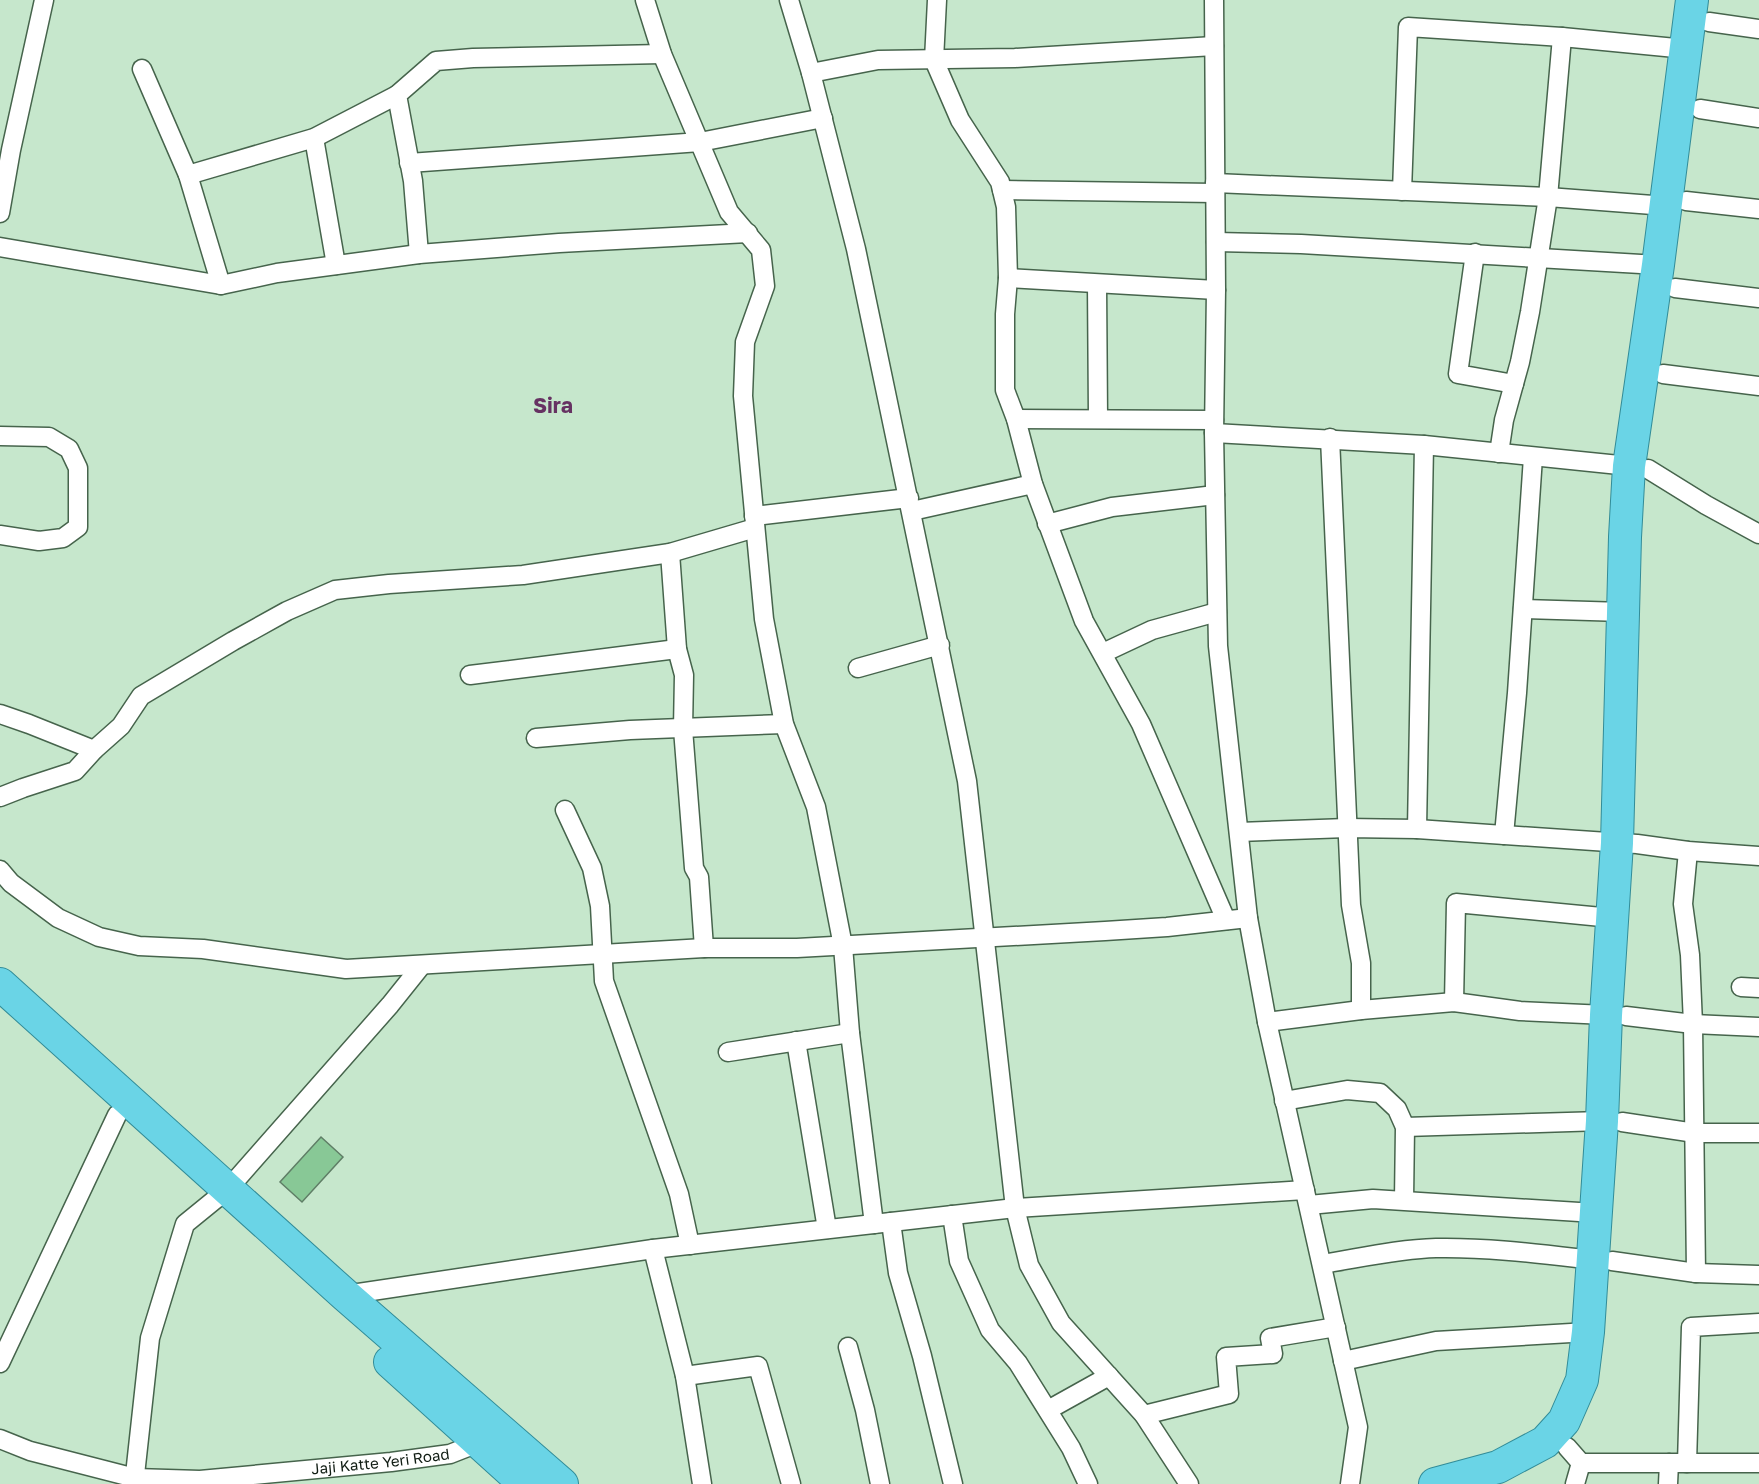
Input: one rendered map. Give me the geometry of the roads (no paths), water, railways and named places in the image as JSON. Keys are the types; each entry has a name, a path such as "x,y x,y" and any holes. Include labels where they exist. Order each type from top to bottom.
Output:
{"highway":[{"path":"1616,1015 1612,918 1627,844 1623,612 1639,467 1676,204 1686,49 1704,7"},
{"path":"1676,204 1700,109 1704,7"},
{"path":"1435,1484 1498,1467 1545,1442 1564,1422 1582,1380 1588,1332 1602,1261 1612,1122 1616,1015 1644,538 1639,467 1663,374 1667,277"},
{"path":"0,984 333,1308 525,1484"},
{"path":"0,1012 117,1115 345,1295 562,1484"},
{"path":"1507,1484 1557,1457 1574,1455 1601,1385 1607,1334 1602,1261 1595,1213 1612,1122"}],"street":[{"path":"0,213 6,149 44,0"},
{"path":"645,0 662,54 729,212 760,250 765,286 745,342 743,396 764,619 784,724 816,807 843,946 849,1033 883,1223 922,1356 953,1484"},
{"path":"789,0 811,73 856,249 967,781 1015,1208 1029,1265 1061,1323 1144,1415 1185,1483"},
{"path":"937,0 934,60 960,120 1000,182 1006,207 1008,278 1005,314 1005,390 1016,419 1033,484 1084,621 1141,724 1226,920"},
{"path":"1214,0 1216,242 1214,427 1218,646 1248,918 1284,1101 1358,1427 1350,1484"},
{"path":"1704,7 1759,29"},
{"path":"1402,191 1408,27 1562,37 1686,49"},
{"path":"1499,453 1504,420 1530,312 1548,197 1562,37"},
{"path":"811,73 878,60 1015,58 1214,46"},
{"path":"188,175 314,138 397,95 436,61 662,54"},
{"path":"142,69 188,175 221,285"},
{"path":"397,95 409,163 419,254"},
{"path":"1700,109 1759,118"},
{"path":"409,163 700,142 823,118"},
{"path":"314,138 336,265"},
{"path":"1002,190 1215,188 1402,191 1759,209"},
{"path":"0,247 221,285 277,273 419,254 559,243 748,233"},
{"path":"1216,242 1301,244 1537,258 1667,277 1759,298"},
{"path":"1475,253 1458,374 1514,384"},
{"path":"1008,278 1216,290"},
{"path":"1096,284 1098,418"},
{"path":"1663,374 1759,386"},
{"path":"1016,419 1098,418 1424,445 1639,467 1759,534"},
{"path":"0,436 49,437 69,449 78,468 78,527 63,538 39,541 0,536"},
{"path":"1330,438 1351,905 1361,963 1361,1010"},
{"path":"1417,829 1424,445"},
{"path":"1504,835 1533,457"},
{"path":"0,797 75,771 121,726 141,696 287,611 335,591 389,584 523,575 669,553 754,522 910,504 1033,484"},
{"path":"1047,524 1112,507 1215,495"},
{"path":"669,553 677,649 684,675 683,729 694,868 699,877 704,948"},
{"path":"1523,609 1623,612"},
{"path":"1103,653 1152,630 1217,612"},
{"path":"858,668 940,645"},
{"path":"470,675 677,649"},
{"path":"0,714 94,750"},
{"path":"536,738 630,730 784,724"},
{"path":"565,810 592,868 600,906 604,981 679,1194 690,1245"},
{"path":"1239,832 1347,828 1417,829 1759,856"},
{"path":"1688,851 1683,904 1690,955 1693,1024 1696,1273"},
{"path":"0,870 11,883 58,918 99,937 139,946 203,949 346,969 704,948 797,948 1147,929 1248,918"},
{"path":"1454,1002 1456,903 1612,918"},
{"path":"134,1481 150,1338 185,1224 220,1196 390,1005 422,964"},
{"path":"1267,1022 1361,1010 1454,1002 1520,1011 1616,1015 1693,1024 1759,1027"},
{"path":"728,1052 849,1033"},
{"path":"796,1041 827,1229"},
{"path":"1284,1101 1347,1090 1380,1093 1397,1109 1405,1127 1404,1200"},
{"path":"0,1363 117,1115"},
{"path":"1405,1127 1612,1122 1695,1133 1759,1133"},
{"path":"345,1295 653,1249 1015,1208 1307,1197 1404,1200 1595,1213"},
{"path":"952,1215 959,1261 990,1330 1018,1363 1048,1410 1071,1448 1088,1484"},
{"path":"1322,1264 1400,1251 1437,1248 1525,1252 1696,1273 1759,1275"},
{"path":"653,1249 685,1376 702,1484"},
{"path":"1668,1484 1678,1463 1691,1327 1759,1323"},
{"path":"1144,1415 1229,1394 1226,1357 1272,1354 1270,1338 1336,1327"},
{"path":"1343,1361 1436,1341 1588,1332"},
{"path":"848,1347 865,1410 880,1484"},
{"path":"685,1376 758,1366 791,1484"},
{"path":"1048,1410 1108,1376"},
{"name":"Jaji Katte Yeri Road","path":"0,1439 30,1451 134,1481 200,1480 391,1462 450,1454 478,1443"},
{"path":"1575,1484 1574,1455 1678,1463 1759,1463"}],"district":[{"name":"Sira","path":"553,406"}]}
